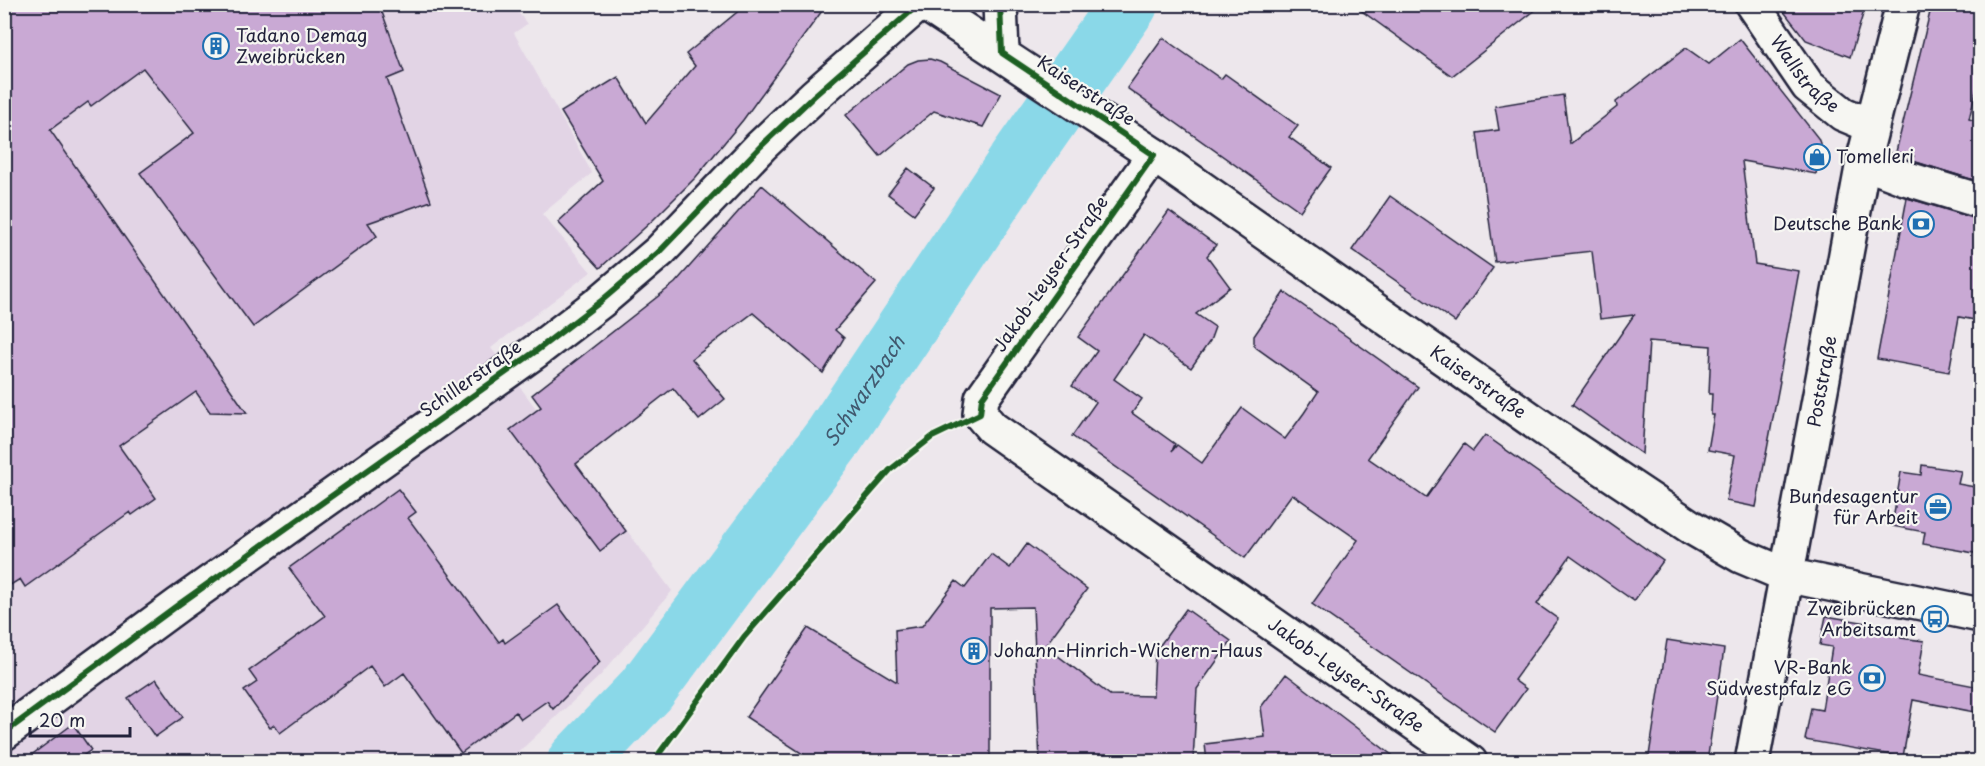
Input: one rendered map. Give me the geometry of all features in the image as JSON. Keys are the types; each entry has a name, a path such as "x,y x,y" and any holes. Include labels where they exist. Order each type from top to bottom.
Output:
{"street":[{"name":"Schillerstraße","path":"4,734 178,605 537,351 600,302 660,251 761,146 814,96 919,4"},
{"name":"Kaiserstraße","path":"925,4 1154,154 1543,428 1671,514 1741,556 1786,575 1980,615"},
{"path":"1000,4 1006,56"},
{"name":"Wallstraße","path":"1752,4 1808,86 1842,114 1872,126"},
{"name":"Poststraße","path":"1752,762 1863,162 1903,4"},
{"name":"Jakob-Leyser-Straße","path":"1154,154 982,398 980,414 992,428 1470,762"},
{"path":"1863,162 1905,178 1980,201"}],"shaded area":[{"path":"512,4 527,24 514,33 592,173 542,214 591,272 491,348 672,591 600,676 509,761 5,761 4,5"}],"building":[{"path":"4,4 379,4 404,72 387,79 431,201 368,223 377,236 253,327 140,173 194,133 143,68 91,106 88,102 50,130 247,413 210,412 196,392 119,446 156,498 132,515 130,512 25,587 20,579 4,589"},
{"path":"747,4 827,4 743,120 696,177 600,268 558,222 603,181 561,112 618,77 646,123 695,66 686,54"},
{"path":"1352,4 1543,4 1452,76"},
{"path":"1778,4 1866,4 1850,57 1806,40"},
{"path":"1932,4 1980,4 1980,75 1969,119 1980,122 1980,182 1913,161 1914,156 1896,152"},
{"path":"1163,38 1221,79 1225,74 1298,126 1289,137 1331,168 1300,211 1127,88"},
{"path":"1740,39 1818,138 1821,146 1816,174 1742,161 1755,264 1799,271 1756,507 1726,501 1735,455 1708,450 1714,415 1711,415 1712,394 1709,394 1711,346 1649,341 1642,454 1572,405 1634,315 1600,319 1592,251 1495,262 1477,133 1499,130 1495,106 1563,95 1570,144 1617,107 1616,102 1686,48 1709,64"},
{"path":"930,59 1001,94 983,127 934,111 880,156 846,115 908,64"},
{"path":"908,168 934,188 914,214 888,194"},
{"path":"762,185 876,283 835,330 844,338 823,373 753,313 692,359 725,399 699,420 673,388 576,464 626,531 600,551 510,430 541,407 532,395 675,283"},
{"path":"1390,196 1493,268 1455,322 1352,250"},
{"path":"1907,198 1980,219 1980,321 1959,317 1949,372 1877,359"},
{"path":"1169,211 1216,245 1207,256 1230,287 1196,314 1215,327 1210,341 1191,368 1144,335 1114,379 1142,399 1132,413 1175,444 1172,451 1177,445 1202,463 1242,408 1285,439 1304,413 1318,392 1254,346 1254,336 1284,292 1418,387 1368,458 1426,498 1464,444 1473,451 1485,435 1663,561 1634,601 1570,556 1537,604 1558,619 1514,680 1526,689 1495,732 1312,604 1358,540 1292,494 1245,558 1072,436 1096,402 1072,386 1097,351 1078,337"},
{"name":"Bundesagentur für Arbeit","path":"1922,465 1961,471 1958,484 1980,488 1980,554 1923,544 1925,532 1892,526 1901,472 1921,475"},
{"path":"398,489 416,512 408,518 499,642 503,639 505,643 558,605 600,662 553,709 547,701 521,719 516,712 461,753 404,673 385,687 370,666 280,733 274,725 270,728 244,691 257,682 249,671 325,616 289,568"},
{"name":"Johann-Hinrich-Wichern-Haus","path":"1027,544 1087,589 1045,646 1110,695 1153,696 1155,652 1186,609 1231,641 1197,689 1193,762 1040,762 1033,607 990,608 990,762 815,762 746,717 808,628 897,682 895,630 922,626 956,581 965,588 991,554 1010,568"},
{"name":"VR-Bank Südwestpfalz eG","path":"1826,616 1903,629 1901,638 1924,641 1918,675 1980,687 1980,713 1913,700 1903,757 1805,740 1811,708 1822,710 1832,647 1820,645"},
{"path":"1667,640 1724,649 1707,762 1648,762"},
{"path":"1286,674 1401,762 1207,762 1205,744 1265,737 1261,707"},
{"path":"156,679 183,717 155,737 128,698"},
{"path":"73,724 91,750 74,762 22,762"}],"waterway":[{"name":"Schwarzbach","path":"577,762 646,690 833,438 1019,160 1128,4"}],"cycle path":[{"path":"4,733 178,605 536,351 600,302 660,251 761,146 814,96 919,4"},
{"path":"653,762 744,637 890,470 932,437 980,414 982,398 1154,155 1002,53 1000,4"}],"place":[{"name":"Tadano Demag Zweibrücken","path":"216,46"},
{"name":"Tomelleri","path":"1817,157"},
{"name":"Deutsche Bank","path":"1921,224"},
{"name":"Bundesagentur für Arbeit","path":"1938,507"},
{"name":"Zweibrücken Arbeitsamt","path":"1935,619"},
{"name":"Johann-Hinrich-Wichern-Haus","path":"974,651"},
{"name":"VR-Bank Südwestpfalz eG","path":"1872,678"}]}
